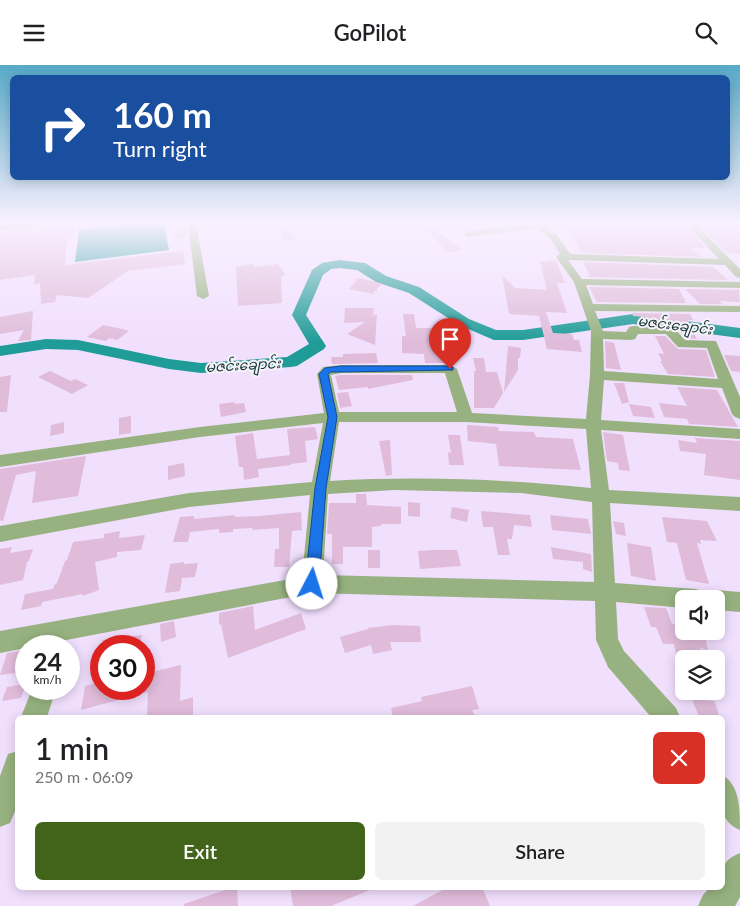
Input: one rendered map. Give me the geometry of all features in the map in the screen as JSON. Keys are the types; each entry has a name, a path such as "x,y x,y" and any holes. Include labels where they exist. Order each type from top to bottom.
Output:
{"street":[{"path":"198,263 203,296"},
{"path":"565,263 579,282 591,311 597,333 598,375 593,425 601,496 607,641 616,659 665,715"},
{"path":"728,263 740,275"},
{"path":"579,282 740,285"},
{"path":"591,311 637,307 740,309"},
{"path":"597,333 630,336 633,330 670,329 682,344 712,344 740,414"},
{"path":"312,584 320,488 332,417 324,374 328,370 450,369 466,417"},
{"path":"598,375 727,384"},
{"path":"0,461 200,432 332,417 466,417 740,434"},
{"path":"0,534 189,500 320,488 394,484 521,487 601,496 740,504"},
{"path":"77,635 312,584 606,592 675,597"},
{"path":"725,601 740,602"},
{"path":"0,642 15,641"},
{"path":"35,715 40,700"},
{"path":"0,813 15,772"},
{"path":"725,794 740,816"},
{"path":"714,906 720,901 740,868"}],"building":[{"path":"0,263 185,264 128,271 88,298 57,295 55,302 41,304 40,283 34,284 35,275 0,280"},
{"path":"541,263 557,263 565,283 557,283 567,313 546,312 553,333 572,334 574,340 579,340 582,352 547,349 539,316 509,314 502,275 515,288 547,290"},
{"path":"584,263 713,267 728,280 676,279 673,276 674,279 583,277 590,276"},
{"path":"253,264 255,267 278,264 285,275 281,276 282,303 238,306 236,267"},
{"path":"358,278 383,284 377,288 377,291 374,291 374,294 349,289"},
{"path":"589,287 679,289 686,303 597,302"},
{"path":"685,289 739,290 740,302 719,301 722,304 700,304"},
{"path":"345,308 374,308 373,316 377,314 375,345 347,334 365,322 344,323"},
{"path":"33,311 31,340 18,341 24,330 0,334 0,317"},
{"path":"632,313 690,314 693,320 688,320 697,339 686,338 673,325 649,324 645,317 633,316"},
{"path":"403,314 414,314 416,328 432,328 434,333 445,334 447,363 425,363 424,354 402,353 402,336 406,336"},
{"path":"103,325 129,331 117,340 109,338 106,341 87,337"},
{"path":"655,336 665,336 678,349 706,350 715,377 668,374 660,361 662,361 658,353 664,354"},
{"path":"605,341 614,343 621,370 606,368"},
{"path":"508,346 521,348 520,358 518,358 518,370 504,392"},
{"path":"376,353 378,363 332,364 331,357 343,357 343,354"},
{"path":"724,355 740,356 740,372 731,371"},
{"path":"473,358 484,358 486,372 497,372 503,393 494,408 474,408 474,371 476,371"},
{"path":"50,371 71,381 75,379 88,385 72,394 38,377"},
{"path":"11,375 7,412 0,412 0,377"},
{"path":"412,375 413,380 368,389 368,387 339,390 335,376"},
{"path":"614,383 624,383 629,402 622,404"},
{"path":"677,387 717,390 738,427 689,424 687,419 664,417 659,403 687,406"},
{"path":"348,392 352,406 340,408 337,393"},
{"path":"235,402 235,404 244,403 246,412 221,417 219,404"},
{"path":"629,404 651,407 655,418 633,416"},
{"path":"131,416 131,433 119,435 119,418"},
{"path":"64,422 64,433 50,436 51,425"},
{"path":"467,425 498,427 499,431 534,432 536,437 573,439 581,470 499,466 496,444 468,441"},
{"path":"315,427 318,439 305,441 307,462 291,464 287,429"},
{"path":"603,432 623,435 630,471 619,470 618,463 607,461"},
{"path":"253,433 257,459 290,455 291,465 258,469 259,477 244,480 243,467 239,467 235,436"},
{"path":"448,435 460,435 464,465 449,465 448,452 451,453"},
{"path":"695,438 740,441 740,480 704,475 706,454 680,451 678,440 697,443"},
{"path":"390,440 392,475 386,476 379,441"},
{"path":"86,456 78,496 32,503 36,471 16,475 3,521 0,520 0,469"},
{"path":"184,463 185,476 168,480 168,466"},
{"path":"356,494 366,494 367,505 401,507 401,524 381,524 381,526 372,527 372,547 343,547 343,564 332,564 332,534 327,534 329,503 356,503"},
{"path":"408,502 420,503 420,517 408,516"},
{"path":"452,507 469,510 467,522 450,518"},
{"path":"481,511 530,515 532,527 514,525 512,539 507,539 510,555 498,555 493,527 483,527"},
{"path":"301,512 302,530 292,531 289,567 274,567 275,549 279,549 279,528 233,529 233,532 219,533 219,529 190,532 188,542 173,542 180,517 194,516 194,519"},
{"path":"550,515 588,519 591,534 552,530"},
{"path":"662,517 707,521 717,541 700,540 701,544 697,543 709,584 686,580 677,543 667,542"},
{"path":"613,521 624,523 626,536 616,534"},
{"path":"120,531 119,538 145,535 141,550 117,552 117,557 95,562 99,590 83,596 83,594 42,602 41,606 21,610 25,594 53,589 67,560 73,542 104,538 104,534"},
{"path":"627,543 651,547 656,581 631,576"},
{"path":"12,547 10,553 33,549 27,562 23,580 0,585 0,549"},
{"path":"551,547 591,554 592,572 583,569 583,562 553,559"},
{"path":"368,550 380,550 380,568 368,568"},
{"path":"457,550 461,566 420,569 418,551"},
{"path":"184,562 184,564 198,563 195,577 182,578 180,591 165,593 170,564"},
{"path":"253,606 255,630 301,613 306,629 228,658 221,624 219,625 219,613"},
{"path":"644,607 666,608 672,624 675,625 675,640 706,640 708,650 700,648 701,650 675,650 674,644 663,644 656,627 651,627"},
{"path":"174,621 176,637 161,642 160,624"},
{"path":"393,625 420,626 421,642 390,642 392,650 373,654 371,645 345,653 340,637 368,628"},
{"path":"15,652 15,673 0,675 7,653"},
{"path":"181,665 180,701 193,697 193,715 147,715 148,700 155,700 155,671"},
{"path":"90,685 90,700 118,700 81,710 85,686"},
{"path":"15,686 15,699 2,701 7,687"},
{"path":"472,686 479,709 472,710 474,715 393,715 391,708 422,701 421,697"},
{"path":"692,700 714,701 719,715 698,715"},
{"path":"225,890 237,890 238,906 184,906 184,904"},
{"path":"290,890 370,890 331,906 293,906"},
{"path":"442,890 483,890 490,906 413,906"}],"waterway":[{"name":"မဇင်းချောင်း","path":"0,351 46,344 78,345 169,364 201,368 291,362 318,346 299,315 317,273 327,266 339,264 360,266 381,279 414,290 464,322 494,335 523,335 633,319 740,333"}],"route":[{"path":"312,584 320,488 332,417 324,374 328,370 341,369 450,369"}]}
